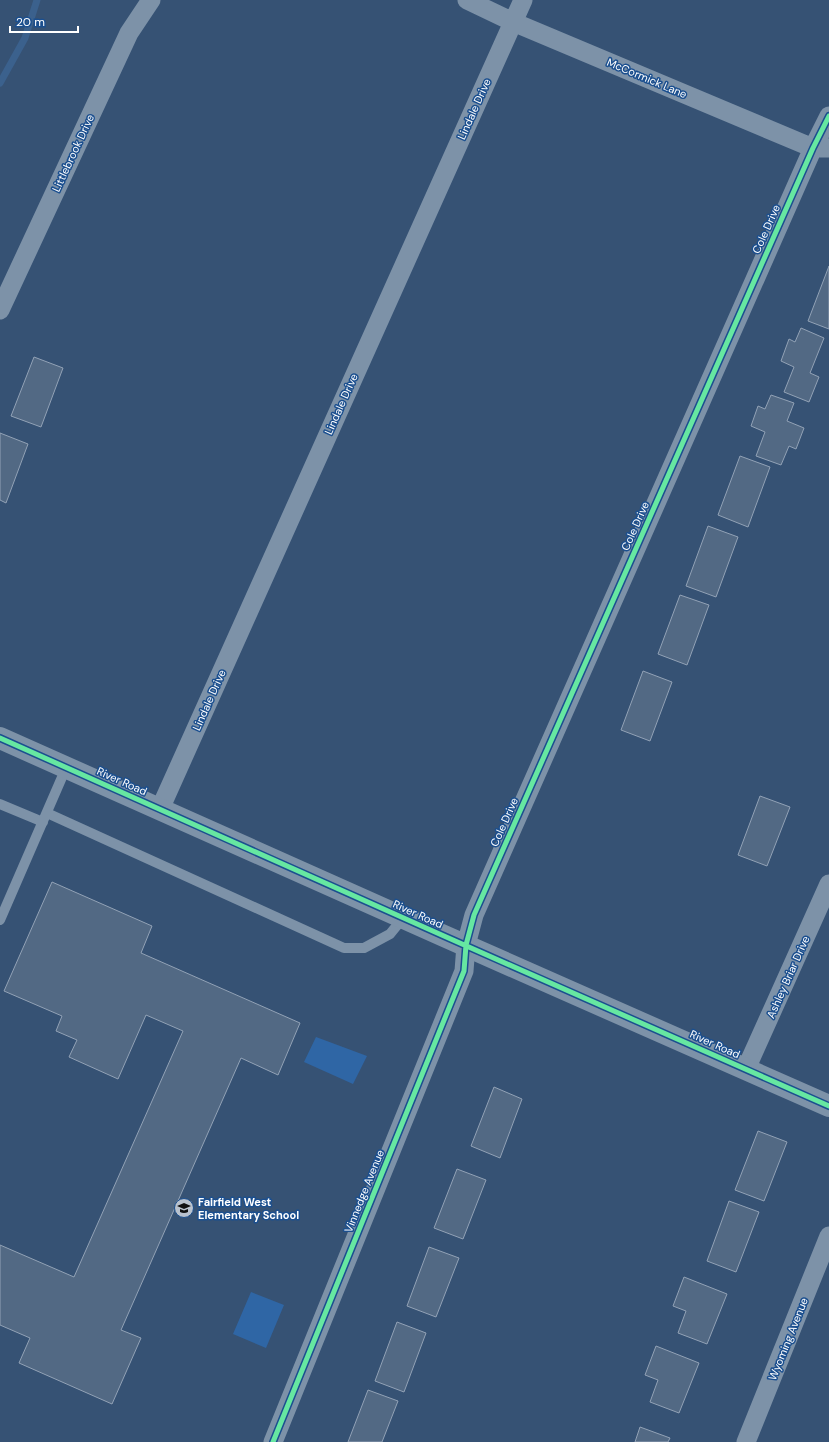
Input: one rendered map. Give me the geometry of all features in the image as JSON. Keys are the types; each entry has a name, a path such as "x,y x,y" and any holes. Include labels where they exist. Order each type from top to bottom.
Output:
{"street":[{"name":"Littlebrook Drive","path":"0,310 129,33 151,0"},
{"name":"McCormick Lane","path":"467,0 513,22 821,148"},
{"name":"Lindale Drive","path":"160,808 523,0"},
{"name":"Cole Drive","path":"466,945 474,915 821,148 829,116"},
{"name":"River Road","path":"0,738 829,1106"},
{"name":"Ashley Briar Drive","path":"746,1069 829,884"},
{"name":"Vinnedge Avenue","path":"273,1442 464,971 466,945"},
{"name":"Wyoming Avenue","path":"746,1442 829,1236"}],"lane":[{"path":"0,920 66,768"},
{"path":"0,804 45,818 344,948 364,948 390,934 403,918"}],"shaded area":[{"path":"316,1037 367,1056 353,1084 304,1062"},
{"path":"251,1292 284,1305 266,1348 233,1334"}],"building":[{"path":"829,266 829,329 808,321"},
{"path":"801,328 824,338 810,373 819,377 809,402 784,392 794,367 781,361 789,339 795,342"},
{"path":"34,357 63,368 41,427 11,416"},
{"path":"771,395 794,403 787,421 804,428 796,449 789,446 781,465 756,456 765,432 751,426 758,406 765,409"},
{"path":"0,433 28,444 6,503 0,500"},
{"path":"740,456 770,467 748,527 718,515"},
{"path":"708,526 738,537 716,597 686,586"},
{"path":"680,595 709,605 687,665 658,654"},
{"path":"643,671 672,682 650,741 621,730"},
{"path":"760,796 790,807 767,866 738,855"},
{"name":"Fairfield West Elementary School","path":"52,882 152,926 141,953 300,1023 278,1075 241,1058 121,1330 141,1338 112,1404 19,1363 30,1338 0,1325 0,1245 74,1277 183,1031 146,1015 118,1079 69,1057 77,1040 56,1031 62,1016 4,991"},
{"path":"494,1087 522,1099 500,1158 471,1146"},
{"path":"758,1131 787,1142 764,1201 735,1190"},
{"path":"457,1169 486,1180 463,1239 434,1228"},
{"path":"729,1201 759,1212 736,1272 707,1261"},
{"path":"429,1247 459,1258 436,1317 407,1306"},
{"path":"684,1277 727,1294 707,1344 678,1333 686,1311 673,1306"},
{"path":"397,1322 426,1333 404,1392 375,1381"},
{"path":"656,1346 699,1363 679,1413 650,1402 658,1380 645,1375"},
{"path":"368,1390 398,1401 382,1442 348,1442"},
{"path":"640,1427 670,1438 668,1442 635,1442"}],"waterway":[{"path":"0,83 25,38 37,0"}],"cycle path":[{"path":"273,1442 464,971 466,945 474,915 813,148 829,116"},
{"path":"0,738 829,1106"}],"place":[{"name":"Fairfield West Elementary School","path":"184,1208"}]}
